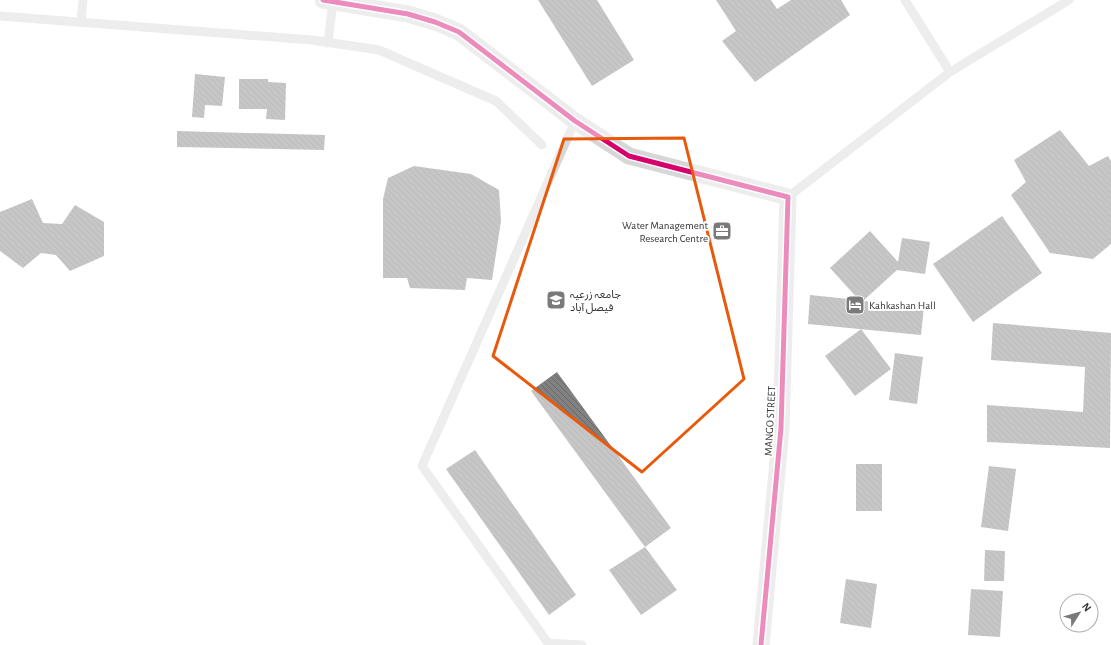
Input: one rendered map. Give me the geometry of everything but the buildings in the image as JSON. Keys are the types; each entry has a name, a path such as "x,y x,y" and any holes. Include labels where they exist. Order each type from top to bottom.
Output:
{"street":[{"path":"328,0 408,14 459,32 575,121 629,156 788,197"},
{"name":"MANGO STREET","path":"761,645 781,428 788,197"}],"lane":[{"path":"81,21 83,0"},
{"path":"328,0 328,43"},
{"path":"905,0 950,72"},
{"path":"788,197 950,72 1069,0"},
{"path":"0,16 81,21 328,43 379,50 496,101 542,145"},
{"path":"575,121 422,466 548,643 582,645"}],"highlighted area":[{"path":"684,138 744,379 642,472 493,356 564,139"}],"cycle path":[{"path":"323,0 408,14 435,22 459,32 575,121 629,156 788,197 781,428 761,645"}],"place":[{"name":"Water Management Research Centre","path":"722,231"},
{"name":"جامعہ زرعیہ فیصل آباد","path":"556,300"},
{"name":"Kahkashan Hall","path":"855,305"}]}
